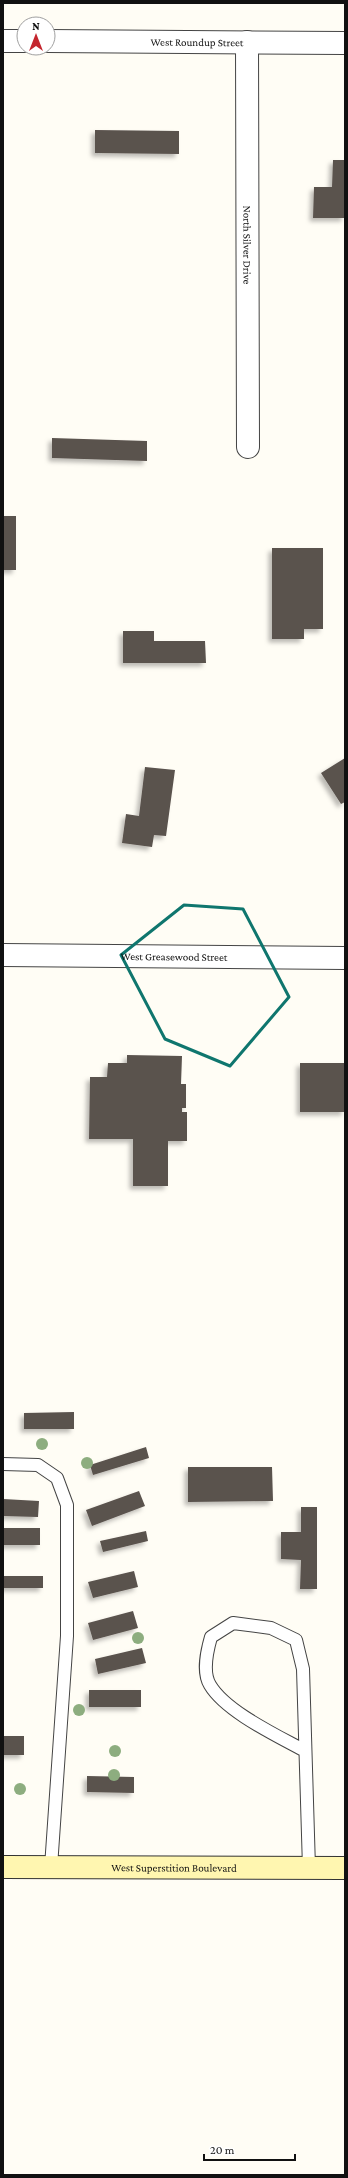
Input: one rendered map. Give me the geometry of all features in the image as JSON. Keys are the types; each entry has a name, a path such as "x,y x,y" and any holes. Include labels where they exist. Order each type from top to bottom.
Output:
{"main road":[{"name":"West Superstition Boulevard","path":"3,1867 345,1868"}],"street":[{"path":"3,41 16,41"},
{"name":"West Roundup Street","path":"56,41 345,42"},
{"name":"North Silver Drive","path":"247,42 248,447"},
{"name":"West Greasewood Street","path":"3,955 345,958"}],"lane":[{"path":"3,1464 38,1465 57,1478 67,1505 67,1636 51,1867"},
{"path":"305,1751 235,1711 210,1685 205,1658 210,1638 233,1623 271,1628 296,1640 303,1669 309,1868"}],"highlighted area":[{"path":"184,905 243,909 289,997 230,1066 165,1039 121,955"}],"building":[{"path":"95,130 179,131 179,154 95,153"},
{"path":"333,160 345,160 345,218 313,218 314,187 332,187"},
{"path":"52,438 147,441 147,461 52,458"},
{"path":"3,516 16,516 16,570 3,570"},
{"path":"272,548 323,548 323,629 304,629 304,639 272,639"},
{"path":"123,631 154,631 154,641 205,641 206,663 123,663"},
{"path":"345,758 345,802 341,804 321,773"},
{"path":"145,767 175,770 166,836 154,835 152,847 122,843 126,814 139,816"},
{"path":"127,1055 182,1056 181,1084 186,1084 186,1108 182,1108 182,1112 187,1112 187,1141 168,1141 168,1186 133,1186 133,1139 89,1139 90,1077 107,1077 108,1063 127,1063"},
{"path":"300,1063 345,1063 345,1112 300,1112"},
{"path":"74,1412 74,1429 24,1429 24,1413"},
{"path":"146,1447 149,1458 93,1475 90,1465"},
{"path":"188,1467 272,1467 273,1501 188,1502"},
{"path":"139,1491 145,1506 92,1526 86,1510"},
{"path":"3,1499 39,1501 38,1517 3,1516"},
{"path":"301,1507 317,1507 317,1589 300,1589 301,1560 281,1559 281,1532 301,1532"},
{"path":"3,1528 40,1528 40,1545 3,1545"},
{"path":"146,1531 148,1541 103,1552 100,1541"},
{"path":"134,1571 138,1587 93,1598 88,1582"},
{"path":"3,1576 43,1576 43,1588 3,1588"},
{"path":"133,1611 138,1628 93,1640 88,1623"},
{"path":"142,1648 146,1663 98,1674 95,1659"},
{"path":"89,1690 141,1690 141,1707 89,1707"},
{"path":"3,1736 24,1736 24,1755 3,1755"},
{"path":"87,1776 134,1777 134,1793 87,1792"}]}
